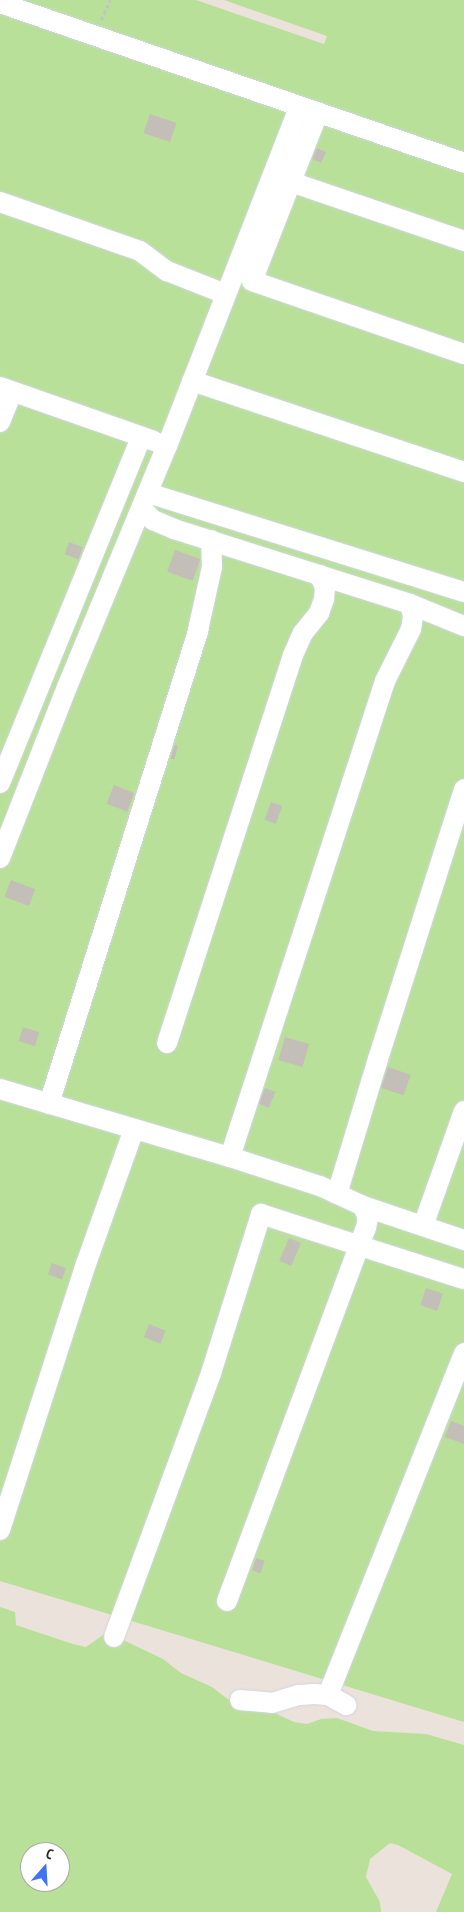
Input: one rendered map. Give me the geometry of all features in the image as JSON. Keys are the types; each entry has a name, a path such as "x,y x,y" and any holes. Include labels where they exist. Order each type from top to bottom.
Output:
{"street":[{"path":"0,3 94,34 464,164"},
{"path":"308,110 291,182 252,281 464,354"},
{"path":"0,858 67,688 167,446 225,294 308,110"},
{"path":"291,182 464,241"},
{"path":"0,202 140,251 167,271 225,294"},
{"path":"192,381 464,472"},
{"path":"0,422 6,389 167,446"},
{"path":"34,775 2,771 141,437"},
{"path":"145,501 153,520 174,529 410,604 464,626"},
{"path":"145,501 464,592"},
{"path":"49,1104 198,630 212,567 211,540"},
{"path":"167,1043 293,655 303,633 319,613 324,598 325,588 320,575"},
{"path":"230,1157 382,690 411,629 412,616 410,604"},
{"path":"337,1194 380,1050 464,789"},
{"path":"0,1089 230,1157 320,1186 363,1206 464,1240"},
{"path":"423,1226 464,1111"},
{"path":"0,1530 86,1264 134,1129"},
{"path":"227,1601 280,1452 360,1244 368,1218 363,1206"},
{"path":"114,1637 211,1373 259,1217 264,1213 464,1279"},
{"path":"328,1695 464,1354"},
{"path":"240,1700 272,1703 299,1694 328,1695 346,1705"}],"path":[{"path":"94,34 110,0"}],"green space":[{"path":"0,0 196,0 324,44 327,36 224,0 464,0 464,1722 0,1581"},
{"path":"0,1607 15,1612 16,1625 73,1644 86,1647 106,1633 119,1638 163,1659 181,1673 212,1687 229,1700 243,1705 264,1708 294,1722 307,1724 321,1719 337,1718 373,1731 426,1734 464,1745 464,1912 436,1912 452,1874 398,1845 390,1843 370,1859 366,1877 380,1902 381,1912 0,1912"}],"building":[{"path":"150,114 176,123 170,142 143,133"},
{"path":"317,148 326,152 321,163 312,159"},
{"path":"69,542 83,547 79,559 65,554"},
{"path":"175,550 200,559 193,581 167,572"},
{"path":"174,745 178,746 174,760 171,759"},
{"path":"114,785 134,793 127,812 107,804"},
{"path":"271,802 282,806 276,824 265,820"},
{"path":"11,880 35,889 29,906 5,897"},
{"path":"23,1027 39,1032 35,1046 19,1041"},
{"path":"285,1037 309,1044 302,1067 278,1060"},
{"path":"388,1067 411,1075 404,1096 381,1088"},
{"path":"265,1088 275,1092 269,1108 259,1104"},
{"path":"289,1238 301,1243 291,1266 279,1261"},
{"path":"52,1263 66,1268 62,1279 48,1274"},
{"path":"426,1288 443,1294 437,1311 420,1305"},
{"path":"149,1324 166,1331 160,1344 144,1337"},
{"path":"451,1421 464,1426 464,1444 445,1437"},
{"path":"256,1558 265,1561 261,1573 252,1570"}]}
